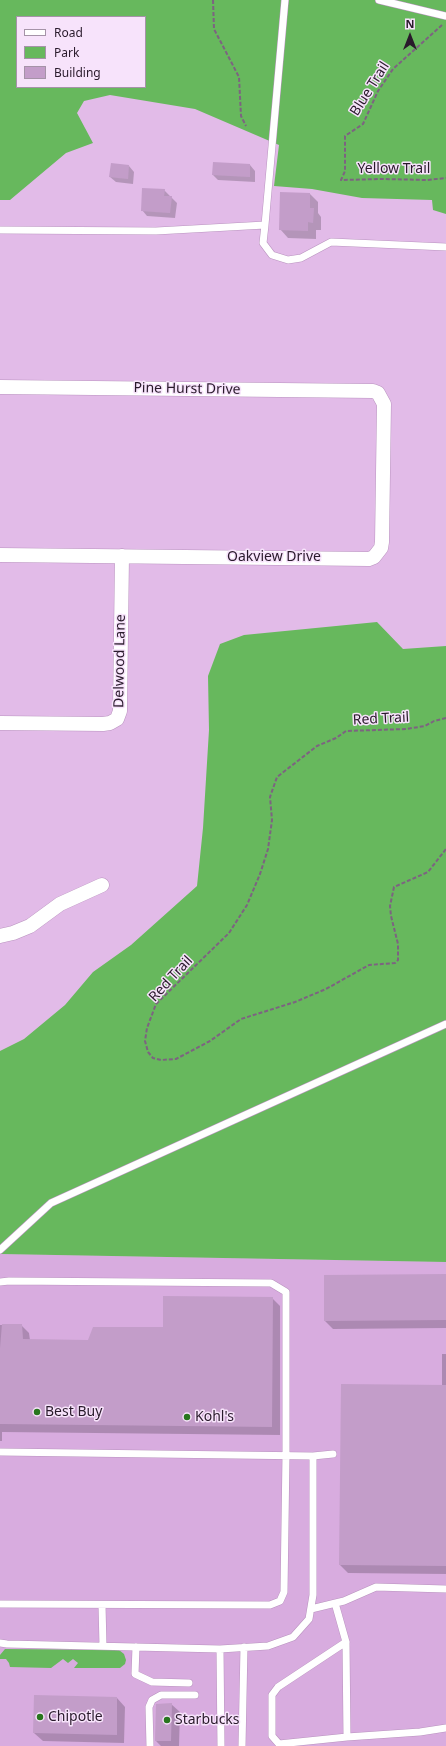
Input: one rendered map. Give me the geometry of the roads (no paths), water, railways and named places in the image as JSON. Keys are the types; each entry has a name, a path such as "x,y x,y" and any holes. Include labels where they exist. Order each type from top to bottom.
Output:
{"street":[{"name":"Pine Hurst Drive","path":"0,387 373,391"},
{"name":"Oakview Drive","path":"0,555 368,559 374,557 381,548 382,542 384,404 378,393 373,391"},
{"name":"Delwood Lane","path":"0,722 103,724 110,723 116,719 120,711 122,556"},
{"path":"0,936 13,933 30,926 60,904 102,885"}],"lane":[{"path":"285,0 263,243 272,255 288,260 302,258 331,242 446,247"},
{"path":"379,0 446,16"},
{"path":"0,230 156,231 265,225"},
{"path":"0,1250 51,1203 446,1024"},
{"path":"0,1282 10,1280 271,1283 286,1292 284,1592 280,1602 270,1605 0,1604"},
{"path":"0,1452 313,1456 333,1454"},
{"path":"0,1643 220,1649 268,1646 293,1637 309,1619 313,1594 313,1456"},
{"path":"311,1609 344,1601 376,1587 446,1589"},
{"path":"335,1603 346,1642 347,1737"},
{"path":"102,1605 103,1646"},
{"path":"346,1642 278,1687 272,1695 272,1736 279,1744 347,1737 420,1732 446,1728"},
{"path":"136,1647 135,1674 152,1682 189,1683"},
{"path":"242,1746 244,1647"},
{"path":"220,1649 221,1746"},
{"path":"150,1746 149,1708 152,1700 161,1695 195,1695"}],"place":[{"name":"Best Buy","path":"37,1412"},
{"name":"Kohl's","path":"187,1417"},
{"name":"Chipotle","path":"40,1717"},
{"name":"Starbucks","path":"167,1720"}]}
